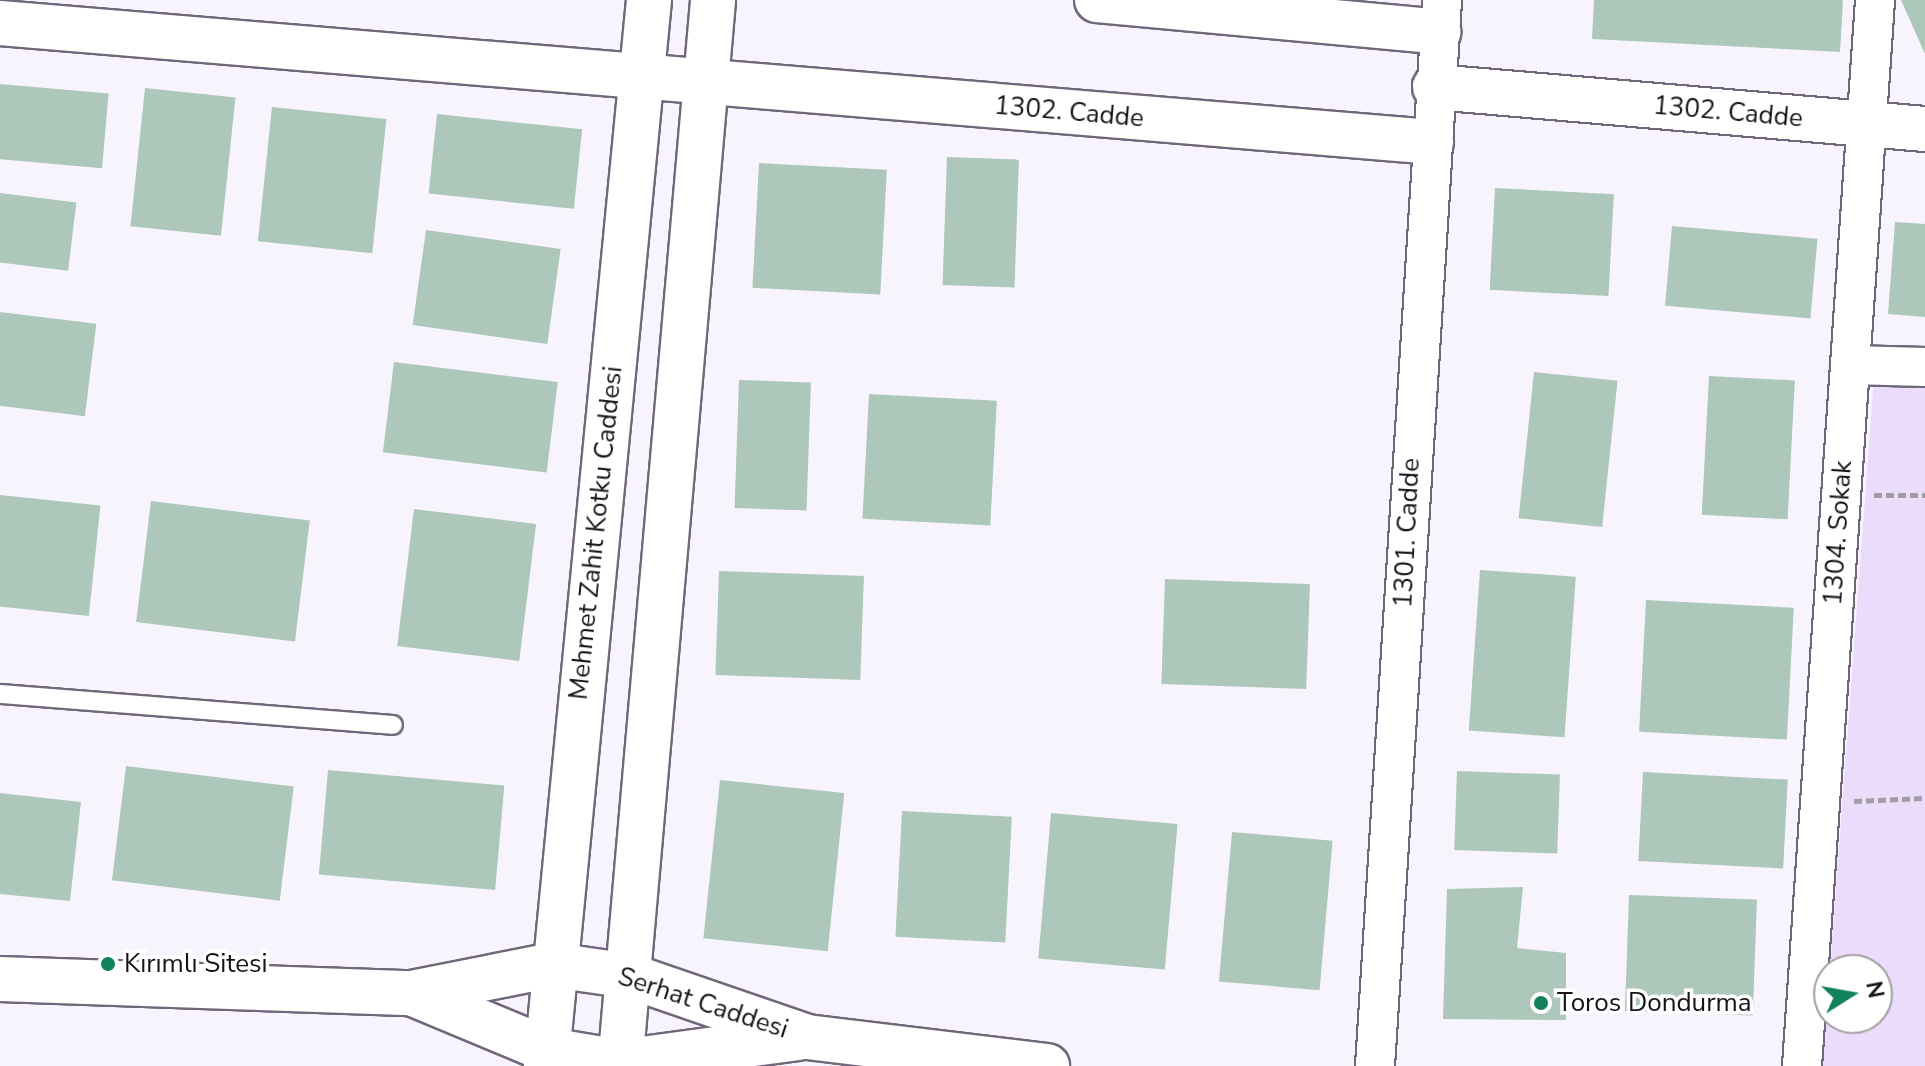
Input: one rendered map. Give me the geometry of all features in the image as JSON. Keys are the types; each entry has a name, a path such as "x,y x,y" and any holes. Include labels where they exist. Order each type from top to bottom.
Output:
{"main road":[{"name":"Mehmet Zahit Kotku Caddesi","path":"547,1058 553,965 649,0"},
{"path":"620,1064 713,0"},
{"path":"1097,0 1441,16"},
{"name":"1302. Cadde","path":"0,23 1431,142"},
{"name":"1302. Cadde","path":"1435,87 1925,129"},
{"name":"Serhat Caddesi","path":"0,979 411,993 553,965 630,976 807,1037 971,1062 1047,1066"},
{"name":"Serhat Caddesi","path":"411,993 547,1058 620,1064 807,1037"}],"street":[{"name":"1304. Sokak","path":"1802,1066 1875,0"},
{"name":"1301. Cadde","path":"1375,1066 1441,16"},
{"path":"1850,365 1925,367"}],"lane":[{"path":"0,694 393,725"}],"path":[{"path":"1841,495 1925,495"},
{"path":"1820,802 1925,798"}],"shaded area":[{"path":"1874,377 1925,381 1925,1066 1823,1066 1825,1034 1893,1034 1893,954 1831,954"}],"building":[{"path":"1594,0 1843,0 1840,52 1592,39"},
{"path":"1901,0 1925,0 1925,54"},
{"path":"0,84 109,93 102,168 0,159"},
{"path":"145,88 236,98 221,236 130,226"},
{"path":"272,107 386,119 372,253 258,241"},
{"path":"437,114 582,129 574,209 429,194"},
{"path":"947,157 1019,160 1014,287 943,285"},
{"path":"759,163 887,170 880,295 752,288"},
{"path":"1495,188 1614,194 1608,296 1490,290"},
{"path":"0,193 76,202 68,271 0,263"},
{"path":"1895,222 1925,224 1925,317 1888,314"},
{"path":"1672,226 1817,239 1810,318 1665,306"},
{"path":"426,230 561,249 547,344 413,325"},
{"path":"0,312 96,324 85,416 0,406"},
{"path":"394,362 558,382 547,472 383,452"},
{"path":"1534,372 1618,381 1602,527 1519,518"},
{"path":"1709,376 1795,381 1788,519 1702,515"},
{"path":"739,380 811,383 806,510 735,508"},
{"path":"869,394 997,401 990,526 862,519"},
{"path":"0,495 100,506 89,616 0,607"},
{"path":"151,501 310,520 295,642 136,622"},
{"path":"414,509 536,524 519,661 397,646"},
{"path":"1480,570 1576,577 1565,737 1469,731"},
{"path":"719,571 864,576 860,680 715,675"},
{"path":"1165,579 1310,584 1306,689 1161,684"},
{"path":"1646,600 1794,608 1787,740 1639,732"},
{"path":"126,766 294,787 280,901 112,880"},
{"path":"328,770 504,785 495,890 319,875"},
{"path":"1457,771 1560,775 1557,854 1454,850"},
{"path":"1643,772 1788,780 1783,868 1638,861"},
{"path":"720,780 844,793 828,951 703,938"},
{"path":"0,793 81,802 70,901 0,894"},
{"path":"902,811 1012,817 1005,943 895,937"},
{"path":"1051,813 1178,824 1165,970 1038,958"},
{"path":"1232,832 1333,841 1320,990 1219,981"},
{"path":"1523,887 1517,948 1566,953 1566,1020 1443,1019 1447,889"},
{"path":"1629,895 1757,899 1753,1015 1625,1011"}],"place":[{"name":"Kırımlı Sitesi","path":"108,964"},
{"name":"Toros Dondurma","path":"1541,1003"}]}
